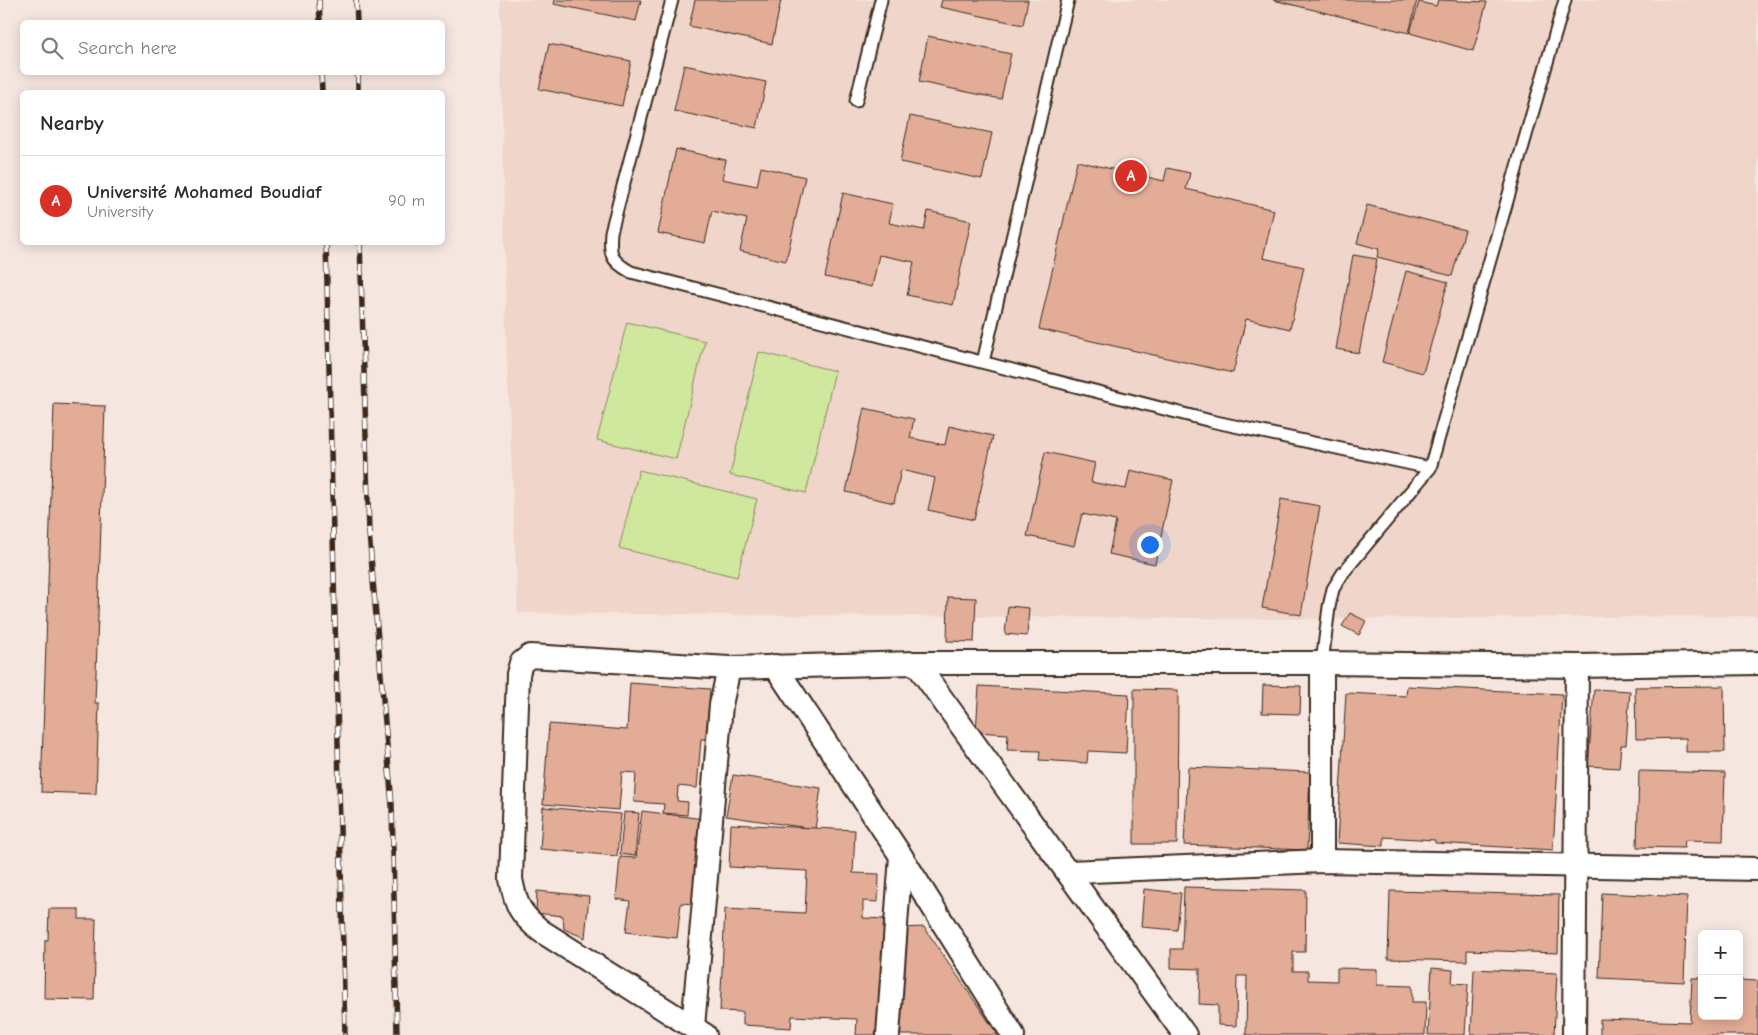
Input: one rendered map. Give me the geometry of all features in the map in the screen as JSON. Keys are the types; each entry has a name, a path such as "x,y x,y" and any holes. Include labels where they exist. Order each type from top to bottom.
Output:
{"street":[{"path":"729,668 721,705 699,1031 541,931 523,916 515,901 511,879 518,674 521,663 530,656 729,668 916,663 1322,663 1577,666 1758,663"},
{"path":"916,663 1069,872 1185,1035"},
{"path":"1322,663 1322,861"},
{"path":"775,666 901,856 1014,1035"},
{"path":"1574,1035 1577,666"},
{"path":"888,1035 901,856"},
{"path":"1069,872 1322,861 1758,869"}],"lane":[{"path":"672,0 611,232 610,250 616,264 631,272 1212,421 1430,468"},
{"path":"856,101 881,0"},
{"path":"983,362 1068,0"},
{"path":"1322,663 1333,589 1343,573 1430,468 1565,0"}],"shaded area":[{"path":"500,0 1758,0 1758,616 1297,619 518,613 506,334"}],"green space":[{"path":"627,322 705,341 676,459 597,440"},
{"path":"759,352 835,371 806,493 730,475"},
{"path":"639,470 757,499 737,577 619,548"}],"building":[{"path":"555,0 641,0 636,21 554,4"},
{"path":"695,0 781,0 772,44 689,26"},
{"path":"942,0 1028,0 1023,25 940,7"},
{"path":"1273,0 1417,0 1409,33"},
{"path":"1438,0 1487,2 1473,51 1410,33 1419,2 1436,6"},
{"path":"928,36 1011,54 1001,99 919,82"},
{"path":"549,44 631,61 622,106 539,89"},
{"path":"684,65 766,82 757,128 674,111"},
{"path":"910,116 992,133 982,179 900,162"},
{"path":"676,149 726,160 722,179 757,186 761,167 805,177 786,261 740,251 747,219 712,211 705,243 658,233"},
{"path":"1077,161 1164,181 1167,168 1190,173 1186,189 1274,210 1263,258 1304,267 1290,329 1246,319 1233,373 1039,329"},
{"path":"843,193 893,204 889,223 924,230 928,211 971,221 953,305 907,295 914,262 879,255 872,287 825,277"},
{"path":"1367,205 1465,230 1452,276 1377,257 1379,249 1357,243"},
{"path":"1353,255 1377,259 1359,353 1336,349"},
{"path":"1406,271 1448,282 1423,373 1382,362"},
{"path":"54,404 105,406 95,703 99,703 96,794 41,792"},
{"path":"864,408 914,419 910,438 945,445 949,426 993,436 974,520 928,510 935,478 901,470 894,503 846,492"},
{"path":"1045,452 1095,463 1091,482 1126,489 1130,470 1173,480 1155,564 1109,554 1116,521 1082,514 1074,546 1027,536"},
{"path":"1281,499 1320,506 1301,615 1262,608"},
{"path":"948,597 976,598 974,642 947,641"},
{"path":"1008,606 1029,608 1027,636 1005,634"},
{"path":"1350,613 1366,621 1359,635 1342,626"},
{"path":"630,683 710,689 706,739 701,739 697,788 678,786 677,801 688,802 687,815 663,813 664,804 634,802 636,773 622,772 619,810 543,804 549,724 627,730"},
{"path":"1263,685 1301,686 1300,714 1262,713"},
{"path":"979,686 1129,694 1126,753 1088,751 1087,763 1039,760 1040,751 1007,750 1008,734 976,732"},
{"path":"1407,686 1562,694 1553,850 1435,843 1435,840 1384,837 1384,846 1337,843 1346,693 1406,696"},
{"path":"1724,686 1725,752 1686,752 1686,738 1636,739 1635,687"},
{"path":"1134,689 1178,690 1177,844 1134,844"},
{"path":"1594,689 1630,691 1626,745 1621,745 1619,768 1588,766"},
{"path":"1188,767 1310,772 1307,850 1184,845"},
{"path":"1639,771 1725,773 1723,841 1685,840 1684,848 1637,847"},
{"path":"733,775 821,788 815,829 726,816"},
{"path":"543,807 621,814 617,856 540,849"},
{"path":"642,811 704,819 694,904 681,903 677,938 626,932 630,901 616,899 620,857 636,858"},
{"path":"624,812 639,813 635,856 620,854"},
{"path":"731,824 855,830 853,873 879,874 878,902 863,901 863,918 885,919 877,1035 856,1035 857,1019 792,1016 791,1028 743,1025 743,1012 720,1011 725,909 805,913 807,871 729,867"},
{"path":"1184,887 1306,890 1305,952 1293,952 1293,971 1308,971 1308,980 1337,981 1337,968 1377,969 1377,985 1412,986 1412,1002 1426,1002 1425,1035 1246,1035 1247,976 1237,976 1236,1026 1218,1025 1218,1005 1199,1004 1200,969 1171,968 1171,949 1182,949"},
{"path":"1144,889 1181,893 1177,930 1141,927"},
{"path":"537,891 589,896 585,938 564,929 563,916 536,913"},
{"path":"1390,891 1559,895 1558,953 1467,950 1467,961 1388,959"},
{"path":"1602,893 1687,897 1684,982 1599,978"},
{"path":"49,909 79,909 79,919 96,919 94,1000 44,999 45,940 48,940"},
{"path":"924,927 998,1035 897,1035 902,928"},
{"path":"1432,968 1453,970 1452,983 1468,984 1465,1035 1428,1035"},
{"path":"1474,969 1557,973 1554,1035 1471,1035"},
{"path":"1692,978 1698,978 1698,1020 1743,1020 1743,980 1758,981 1758,1035 1600,1035 1600,1019 1690,1022"}],"railway":[{"path":"319,0 320,20"},
{"path":"356,0 357,20"},
{"path":"321,75 322,90"},
{"path":"358,75 358,90"},
{"path":"326,245 345,1035"},
{"path":"360,245 369,533 392,805 397,1035"}],"place":[{"name":"Université Mohamed Boudiaf","path":"1131,176"}]}
